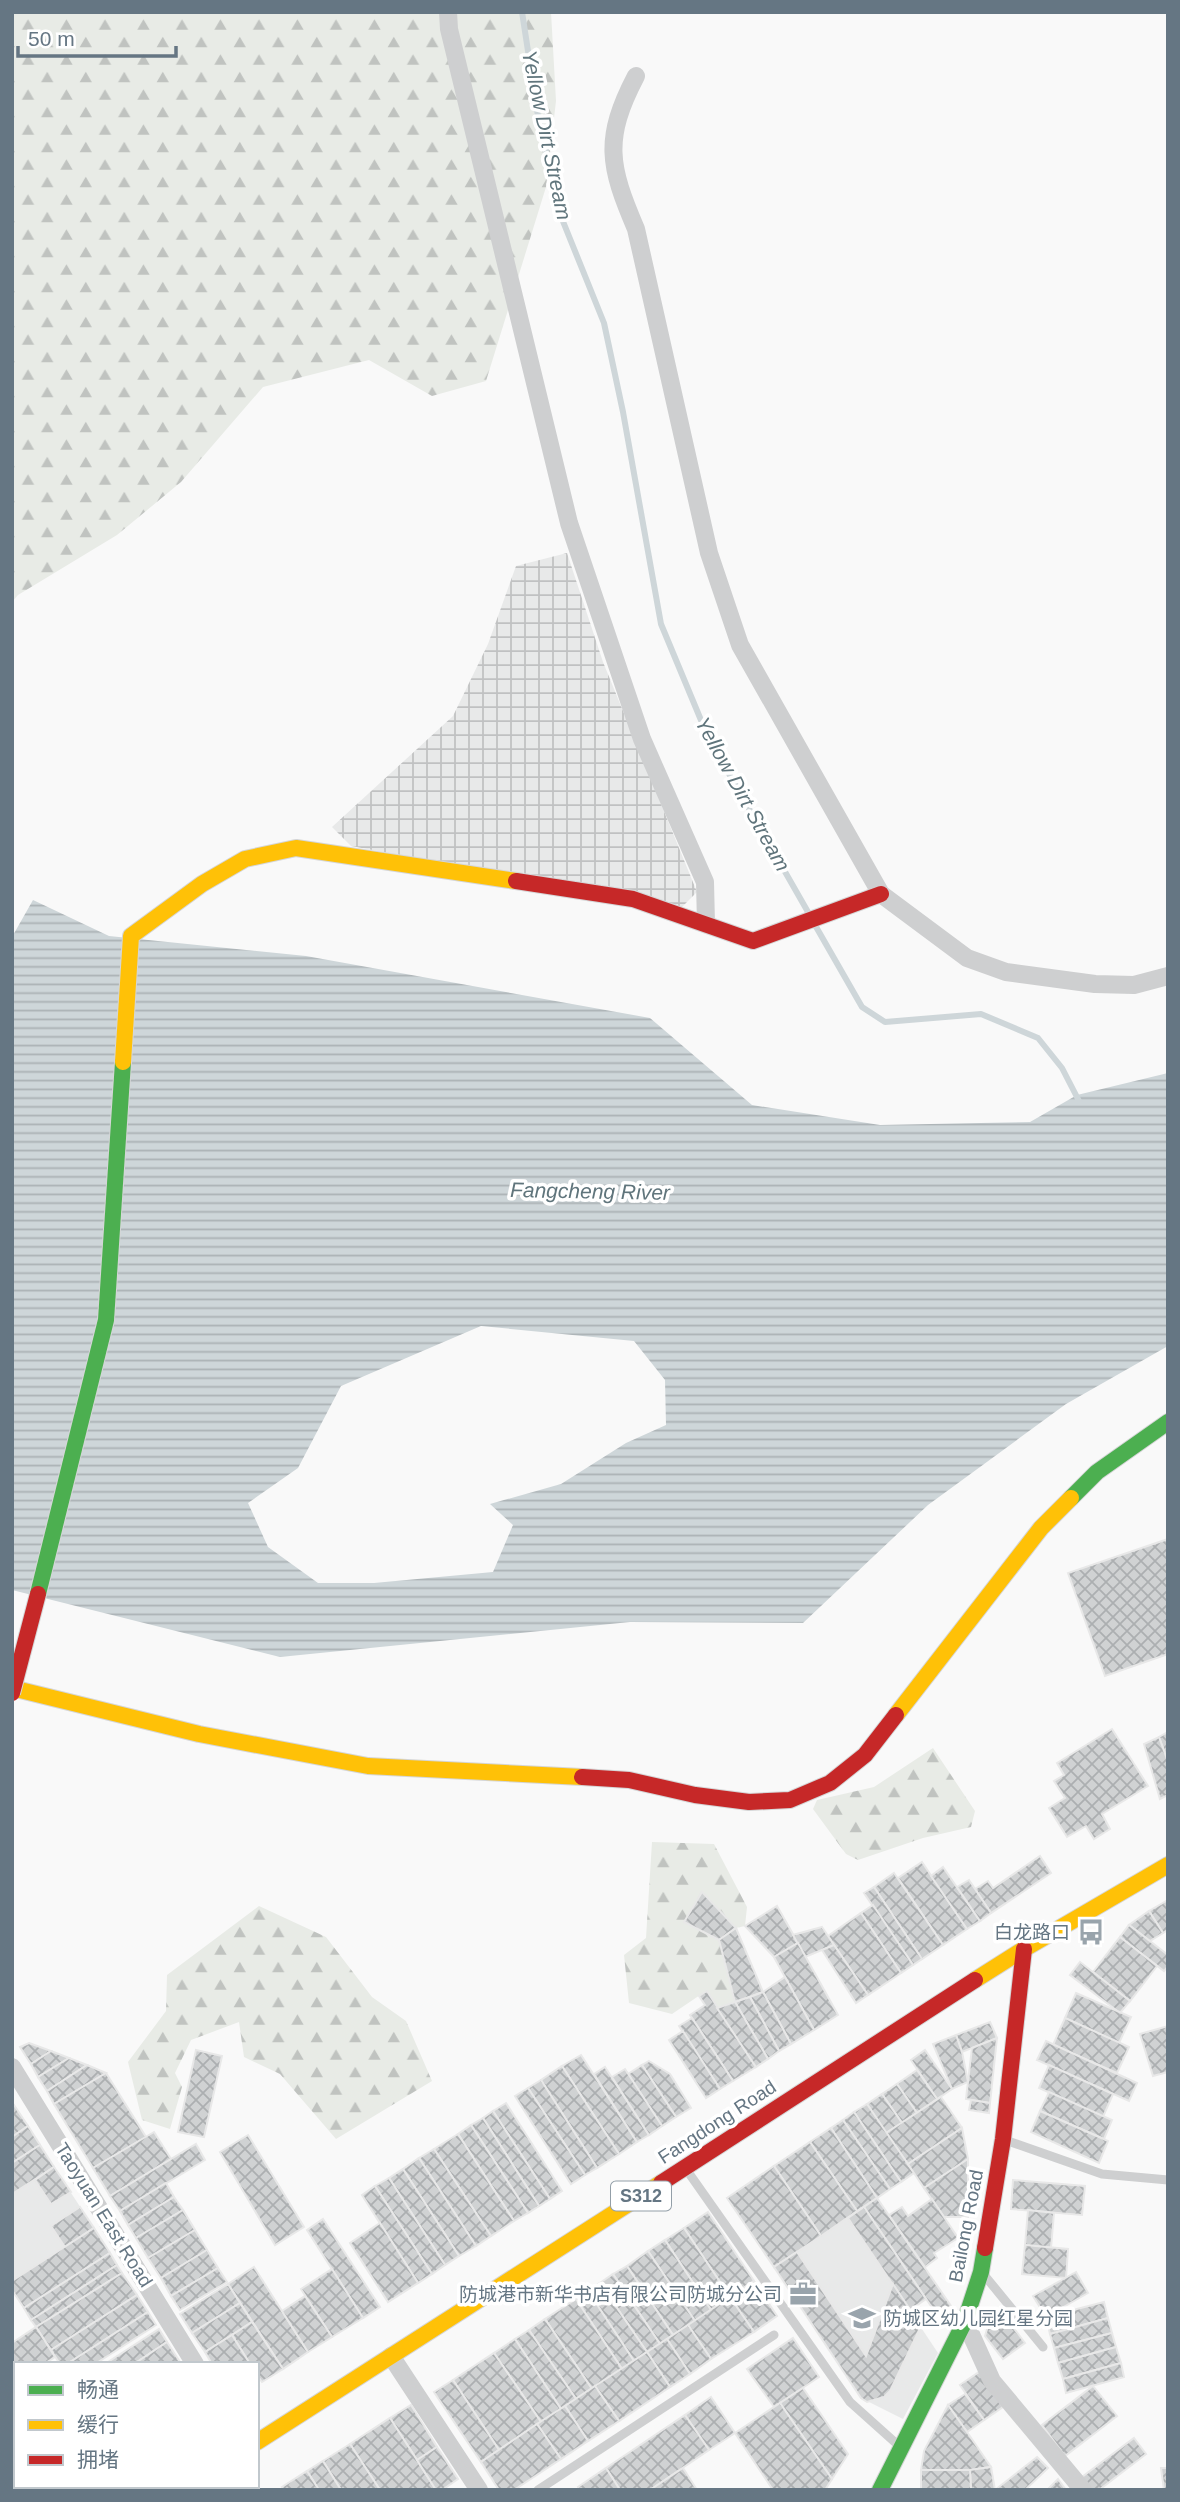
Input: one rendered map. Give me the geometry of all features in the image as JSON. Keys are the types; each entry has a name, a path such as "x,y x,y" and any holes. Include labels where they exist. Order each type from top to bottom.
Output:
{"street":[{"path":"448,12 449,29 569,523 642,740 705,882 706,925"},
{"path":"636,76 622,102 614,125 612,154 618,186 636,229 709,553 740,645 881,894 967,958 1006,972 1095,984 1134,985 1168,976"},
{"path":"881,894 753,941 632,899 296,848 245,859 202,884 131,936 106,1320 12,1691 199,1734 368,1766 596,1777 629,1780 695,1795 735,1800 790,1800 830,1783 865,1755 1041,1528 1097,1472 1168,1422"},
{"name":"Fangdong Road","path":"259,2441 1024,1949 1168,1866"},
{"name":"Bailong Road","path":"880,2490 965,2321 981,2272 1003,2139 1024,1949"},
{"name":"Taoyuan East Road","path":"12,2067 194,2362"},
{"path":"965,2321 992,2381 1083,2490"},
{"path":"391,2356 479,2490"}],"lane":[{"path":"1003,2139 1102,2174 1168,2180"},
{"path":"685,2167 850,2402 901,2448"},
{"path":"981,2272 1043,2347"},
{"path":"538,2490 774,2335"}],"shaded area":[{"path":"567,553 603,662 697,892 681,908 351,846 332,827 453,716 488,644 516,566"},
{"path":"54,2167 94,2228 12,2281 12,2194"},
{"name":"防城区幼儿园红星分园","path":"848,2218 938,2353 903,2419 861,2398 774,2267"}],"green space":[{"path":"12,12 551,12 556,101 546,187 486,381 432,396 369,360 263,387 181,482 117,535 18,595 12,602"},
{"path":"933,1748 975,1811 971,1827 923,1838 858,1860 846,1854 813,1809 817,1800 874,1787"},
{"path":"652,1842 714,1844 747,1907 745,1926 736,1928 702,1892 684,1922 719,1940 735,2002 717,2008 706,1991 672,2014 629,2003 624,1955 646,1938"},
{"path":"259,1906 326,1937 372,1997 406,2021 432,2081 336,2139 280,2074 244,2057 239,2022 191,2040 175,2073 182,2087 170,2129 142,2120 128,2062 166,2011 167,1975"}],"water":[{"name":"Fangcheng River","path":"33,900 109,936 306,956 650,1018 752,1105 880,1125 1030,1122 1077,1095 1168,1073 1168,1346 1066,1404 928,1505 803,1623 630,1622 280,1657 12,1590 12,937","holes":["481,1326 634,1341 665,1380 666,1425 626,1443 561,1484 490,1504 513,1525 493,1572 374,1583 318,1583 268,1547 248,1503 298,1468 341,1386"]}],"building":[{"path":"1168,1539 1168,1654 1105,1676 1068,1573"},
{"path":"1112,1729 1148,1786 1102,1814 1110,1829 1094,1839 1086,1826 1067,1837 1049,1808 1065,1798 1054,1781 1064,1775 1057,1763"},
{"path":"1168,1732 1168,1762 1159,1737"},
{"path":"1159,1737 1168,1762 1168,1795 1160,1799 1144,1744"},
{"path":"1040,1856 1051,1873 991,1913 975,1889 988,1881 993,1888"},
{"path":"922,1862 967,1929 943,1945 898,1878"},
{"path":"943,1867 980,1921 967,1929 931,1876"},
{"path":"894,1873 943,1945 922,1959 874,1887"},
{"path":"969,1880 991,1913 980,1921 957,1887"},
{"path":"874,1887 922,1959 913,1965 864,1893"},
{"path":"702,1892 736,1928 719,1940 684,1922"},
{"path":"1168,1900 1168,1930 1163,1933 1149,1911"},
{"path":"873,1905 913,1965 901,1973 861,1913"},
{"path":"777,1906 798,1943 774,1957 745,1926"},
{"path":"1149,1911 1163,1933 1150,1941 1129,1925"},
{"path":"861,1913 901,1973 868,1995 828,1936"},
{"path":"1129,1925 1168,1955 1168,1966 1164,1971 1120,1937"},
{"path":"822,1927 834,1945 805,1957 793,1935"},
{"path":"736,1928 763,1992 735,2002 719,1940"},
{"path":"1120,1937 1157,1966 1130,2001 1093,1972"},
{"path":"798,1943 838,2015 814,2030 774,1957"},
{"path":"834,1945 868,1995 856,2003 822,1950"},
{"path":"1080,1962 1130,2001 1120,2013 1070,1975"},
{"path":"785,1977 814,2030 791,2044 763,1992"},
{"path":"707,1991 756,2067 733,2081 690,2015 705,2005 699,1996"},
{"path":"763,1992 791,2044 779,2051 750,1997"},
{"path":"1076,1993 1131,2017 1119,2043 1065,2018"},
{"path":"750,1997 779,2051 768,2059 735,2002"},
{"path":"735,2002 768,2059 756,2067 717,2008"},
{"path":"692,2018 733,2081 720,2089 679,2026"},
{"path":"1065,2018 1129,2047 1117,2073 1053,2045"},
{"path":"990,2022 997,2038 962,2052 956,2035"},
{"path":"1168,2026 1168,2072 1153,2076 1140,2034"},
{"path":"683,2031 720,2089 706,2098 669,2040"},
{"path":"956,2035 968,2082 952,2089 933,2044"},
{"path":"997,2038 990,2103 966,2099 972,2048"},
{"path":"1046,2041 1137,2083 1129,2101 1037,2060"},
{"path":"29,2043 51,2051 31,2064 20,2047"},
{"path":"196,2050 222,2056 204,2137 178,2132"},
{"path":"925,2050 952,2089 937,2099 911,2060"},
{"path":"51,2051 69,2058 38,2077 31,2064"},
{"path":"581,2055 637,2142 619,2154 562,2066"},
{"path":"69,2058 87,2065 47,2091 38,2077"},
{"path":"649,2061 670,2074 691,2108 676,2117 642,2065"},
{"path":"87,2065 106,2073 54,2104 47,2091"},
{"path":"642,2065 676,2117 662,2126 628,2074"},
{"path":"1049,2065 1113,2094 1103,2117 1039,2088"},
{"path":"562,2066 619,2154 597,2168 541,2080"},
{"path":"605,2067 649,2135 637,2142 594,2074"},
{"path":"625,2069 662,2126 649,2135 612,2077"},
{"path":"917,2070 937,2099 917,2113 897,2084"},
{"path":"106,2073 146,2137 93,2168 54,2104"},
{"path":"541,2080 597,2168 585,2175 528,2088"},
{"path":"897,2084 917,2113 902,2123 882,2094"},
{"path":"528,2088 585,2175 571,2184 515,2096"},
{"path":"1049,2092 1112,2120 1104,2139 1040,2111"},
{"path":"882,2094 902,2123 886,2133 867,2104"},
{"path":"941,2097 962,2128 908,2164 886,2133"},
{"path":"971,2100 990,2103 989,2113 969,2110"},
{"path":"12,2102 28,2126 12,2137"},
{"path":"506,2103 562,2191 550,2199 493,2111"},
{"path":"867,2104 914,2173 901,2182 854,2112"},
{"path":"493,2111 550,2199 539,2206 483,2118"},
{"path":"1040,2111 1108,2141 1099,2163 1031,2132"},
{"path":"854,2112 901,2182 890,2189 843,2120"},
{"path":"483,2118 539,2206 528,2213 471,2125"},
{"path":"843,2120 890,2189 877,2198 831,2128"},
{"path":"471,2125 528,2213 514,2221 458,2134"},
{"path":"28,2126 40,2145 12,2163 12,2137"},
{"path":"831,2128 877,2198 857,2211 810,2142"},
{"path":"962,2128 968,2159 924,2188 908,2164"},
{"path":"154,2132 171,2159 110,2196 93,2168"},
{"path":"458,2134 514,2221 491,2236 434,2149"},
{"path":"248,2135 304,2227 275,2245 220,2152"},
{"path":"810,2142 857,2211 821,2236 774,2166"},
{"path":"196,2144 205,2160 120,2211 110,2196"},
{"path":"40,2145 54,2167 12,2194 12,2163"},
{"path":"434,2149 491,2236 476,2246 419,2158"},
{"path":"419,2158 476,2246 459,2256 403,2169"},
{"path":"968,2159 968,2217 944,2217 924,2188"},
{"path":"774,2166 821,2236 774,2267 727,2198"},
{"path":"54,2167 71,2192 51,2204 35,2180"},
{"path":"403,2169 459,2256 445,2265 389,2178"},
{"path":"389,2178 445,2265 432,2274 375,2186"},
{"path":"1013,2180 1085,2186 1082,2215 1011,2209"},
{"path":"166,2183 174,2197 128,2225 120,2211"},
{"path":"375,2186 432,2274 418,2283 362,2195"},
{"path":"174,2197 183,2210 136,2238 128,2225"},
{"path":"877,2198 951,2306 937,2315 864,2207"},
{"path":"932,2199 958,2238 934,2253 937,2258 925,2267 889,2215 902,2207 908,2216"},
{"path":"80,2207 94,2228 65,2247 51,2226"},
{"path":"864,2207 926,2299 910,2310 848,2218"},
{"path":"183,2210 195,2230 148,2258 136,2238"},
{"path":"1028,2210 1054,2213 1051,2248 1025,2245"},
{"path":"708,2212 754,2281 730,2297 684,2228"},
{"path":"323,2219 380,2307 363,2318 307,2230"},
{"path":"380,2223 418,2283 388,2302 350,2243"},
{"path":"94,2228 110,2253 24,2308 12,2290 12,2281"},
{"path":"684,2228 730,2297 711,2310 665,2240"},
{"path":"195,2230 207,2250 161,2278 148,2258"},
{"path":"665,2240 711,2310 695,2321 648,2251"},
{"path":"1025,2245 1068,2249 1066,2278 1022,2274"},
{"path":"207,2250 218,2268 171,2296 161,2278"},
{"path":"648,2251 695,2321 673,2335 627,2266"},
{"path":"797,2252 866,2356 893,2284 921,2326 890,2391 884,2397 867,2402 861,2398 774,2267"},
{"path":"110,2253 117,2265 31,2320 24,2308"},
{"path":"117,2265 122,2273 36,2327 31,2320"},
{"path":"627,2266 673,2335 660,2344 613,2274"},
{"path":"254,2267 308,2352 283,2369 228,2284"},
{"path":"218,2268 227,2282 180,2310 171,2296"},
{"path":"332,2269 363,2318 332,2337 301,2289"},
{"path":"1076,2272 1088,2293 1046,2317 1033,2296"},
{"path":"122,2273 137,2295 51,2350 36,2327"},
{"path":"613,2274 660,2344 647,2352 600,2283"},
{"path":"754,2281 777,2316 754,2332 730,2297"},
{"path":"600,2283 647,2352 634,2361 588,2291"},
{"path":"228,2284 240,2303 192,2333 180,2314"},
{"path":"588,2291 634,2361 622,2369 576,2299"},
{"path":"137,2295 148,2312 70,2362 59,2362 51,2350"},
{"path":"305,2296 332,2337 308,2352 282,2311"},
{"path":"730,2297 754,2332 711,2359 688,2325"},
{"path":"576,2299 622,2369 592,2389 545,2319"},
{"path":"1104,2302 1108,2318 1050,2334 1046,2317"},
{"path":"240,2303 252,2322 205,2352 192,2333"},
{"path":"148,2312 156,2325 98,2362 70,2362"},
{"path":"1003,2314 1025,2343 1003,2359 985,2336 988,2326"},
{"path":"1108,2318 1112,2333 1054,2348 1050,2334"},
{"path":"545,2319 592,2389 576,2399 529,2330"},
{"path":"252,2322 283,2369 262,2382 259,2378 259,2362 249,2362 232,2335"},
{"path":"688,2325 711,2359 690,2374 667,2339"},
{"path":"36,2327 55,2357 47,2362 14,2362 14,2366 12,2343"},
{"path":"159,2329 167,2342 137,2362 108,2362"},
{"path":"529,2330 576,2399 561,2409 515,2339"},
{"path":"1112,2333 1116,2347 1058,2363 1054,2348"},
{"path":"232,2335 249,2362 211,2362 205,2352"},
{"path":"793,2338 819,2377 774,2407 747,2369"},
{"path":"515,2339 561,2409 541,2422 494,2353"},
{"path":"667,2339 690,2374 670,2387 647,2352"},
{"path":"167,2342 180,2362 137,2362"},
{"path":"1116,2347 1121,2363 1063,2379 1058,2363"},
{"path":"647,2352 670,2387 619,2421 595,2386"},
{"path":"494,2353 541,2422 499,2450 453,2380"},
{"path":"1121,2363 1124,2377 1066,2393 1063,2379"},
{"path":"979,2372 1003,2407 984,2420 960,2385"},
{"path":"453,2380 499,2450 481,2462 434,2392"},
{"path":"595,2386 619,2421 588,2441 565,2406"},
{"path":"1093,2386 1117,2416 1065,2456 1042,2425"},
{"path":"803,2388 848,2454 832,2479 780,2403"},
{"path":"965,2394 984,2420 967,2432 948,2405"},
{"path":"711,2397 735,2433 709,2450 685,2415"},
{"path":"780,2403 832,2479 825,2490 773,2490 735,2433"},
{"path":"411,2405 437,2447 417,2460 390,2418"},
{"path":"948,2405 991,2467 921,2470 924,2451"},
{"path":"565,2406 588,2441 561,2459 537,2424"},
{"path":"685,2415 709,2450 650,2490 620,2490 606,2468"},
{"path":"390,2418 436,2490 380,2490 350,2444"},
{"path":"537,2424 561,2459 514,2490 499,2490 481,2462"},
{"path":"1134,2438 1146,2454 1099,2490 1091,2490 1082,2477"},
{"path":"350,2444 380,2490 341,2490 323,2461"},
{"path":"437,2447 458,2479 442,2490 436,2490 417,2460"},
{"path":"1037,2457 1048,2468 1025,2490 995,2490"},
{"path":"323,2461 341,2490 319,2490 307,2471"},
{"path":"991,2467 995,2490 971,2490 970,2470"},
{"path":"606,2468 620,2490 580,2490 578,2487"},
{"path":"683,2468 697,2490 650,2490"},
{"path":"1161,2468 1168,2468 1168,2490 1164,2490"},
{"path":"921,2470 970,2470 971,2490 921,2490"},
{"path":"307,2471 319,2490 284,2490 282,2487"},
{"path":"1058,2479 1066,2490 1047,2490"},
{"path":"55,2488 73,2490 56,2490"},
{"path":"72,2488 96,2490 73,2490"}],"waterway":[{"name":"Yellow Dirt Stream","path":"522,12 538,116 560,214 604,323 623,412 661,624 708,737 808,912"},
{"name":"Yellow Dirt Stream","path":"815,925 862,1007 885,1022 981,1014 1038,1038 1062,1068 1079,1101"}],"traffic: fast":[{"path":"38,1594 106,1320 123,1062"},
{"path":"1071,1498 1097,1472 1168,1422"},
{"path":"880,2490 965,2321 981,2272 985,2248"}],"traffic: slow":[{"path":"123,1062 131,936 202,884 245,859 296,848 516,881"},
{"path":"896,1715 1041,1528 1071,1498"},
{"path":"12,1688 199,1734 368,1766 582,1777"},
{"path":"975,1980 1168,1865"},
{"path":"259,2441 661,2183"}],"traffic: jam":[{"path":"516,881 633,899 753,941 881,894"},
{"path":"12,1693 38,1594"},
{"path":"582,1777 629,1780 695,1795 749,1802 790,1800 830,1783 865,1755 896,1715"},
{"path":"985,2248 1003,2139 1024,1949"},
{"path":"661,2183 975,1980"}],"place":[{"name":"白龙路口","path":"1091,1932"},
{"name":"防城港市新华书店有限公司防城分公司","path":"803,2294"},
{"name":"防城区幼儿园红星分园","path":"862,2318"}]}
